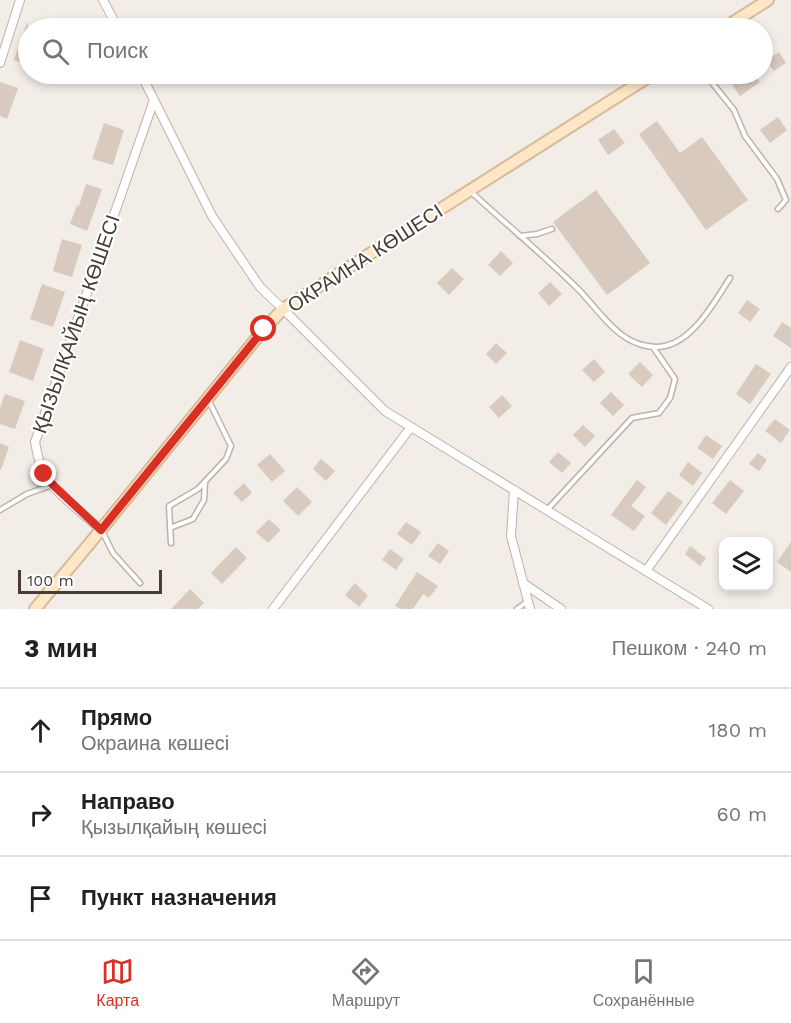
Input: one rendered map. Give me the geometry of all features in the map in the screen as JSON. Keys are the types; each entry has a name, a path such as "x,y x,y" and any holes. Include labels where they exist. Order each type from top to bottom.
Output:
{"street":[{"path":"0,63 20,0"},
{"path":"103,0 113,18"},
{"path":"740,18 768,0"},
{"path":"146,84 212,216 260,287 385,411 708,609"},
{"name":"ОКРАИНА КӨШЕСІ","path":"35,609 264,329 284,309 637,84"},
{"name":"ҚЫЗЫЛҚАЙЫҢ КӨШЕСІ","path":"101,530 44,474 35,442 154,100"},
{"path":"646,571 791,367"},
{"path":"273,609 411,427"},
{"path":"514,490 511,536 529,605"},
{"path":"523,583 561,609"}],"lane":[{"path":"713,84 734,110 745,136 777,179 786,200 778,209"},
{"path":"469,191 577,288 621,335 635,344 653,347 667,346 685,336 700,321 730,278"},
{"path":"520,236 552,229"},
{"path":"547,510 632,418 659,413 670,398 675,379 653,347"},
{"path":"171,543 169,506 198,489 226,459 231,446 208,399"},
{"path":"170,528 193,519 204,500 205,482"},
{"path":"0,510 27,494 53,485"},
{"path":"101,530 113,553 140,583"},
{"path":"517,609 529,605"}],"building":[{"path":"18,49 18,61 14,60"},
{"path":"779,52 786,63 774,71 773,70 773,56"},
{"path":"0,82 18,88 7,119 0,116"},
{"path":"732,84 757,84 740,96"},
{"path":"778,117 787,130 770,143 760,130"},
{"path":"657,121 680,153 702,137 748,200 706,230 639,134"},
{"path":"104,123 124,130 113,165 92,159"},
{"path":"614,129 625,143 608,155 598,140"},
{"path":"86,184 102,189 87,231 70,224"},
{"path":"596,190 650,263 607,295 553,222"},
{"path":"62,239 82,245 72,277 53,271"},
{"path":"501,251 513,263 500,276 488,265"},
{"path":"452,268 464,279 449,295 437,283"},
{"path":"550,282 562,294 549,306 538,293"},
{"path":"42,284 65,292 53,327 30,319"},
{"path":"747,300 760,309 750,322 738,313"},
{"path":"782,322 791,328 791,348 773,336"},
{"path":"20,340 44,349 33,381 9,372"},
{"path":"496,343 507,353 496,364 486,354"},
{"path":"594,359 605,372 594,382 582,370"},
{"path":"640,362 653,375 642,387 628,374"},
{"path":"756,364 771,374 750,404 736,394"},
{"path":"611,392 624,405 613,416 600,403"},
{"path":"5,394 25,401 15,429 0,424 0,408"},
{"path":"502,395 512,406 499,418 489,407"},
{"path":"775,419 790,430 781,443 765,431"},
{"path":"583,425 595,436 585,447 573,435"},
{"path":"706,435 722,446 713,459 697,448"},
{"path":"0,443 9,447 1,470 0,469"},
{"path":"558,452 571,463 562,473 549,462"},
{"path":"758,453 767,460 759,471 749,464"},
{"path":"270,454 285,471 272,482 257,465"},
{"path":"321,459 335,471 326,481 313,469"},
{"path":"688,462 702,473 693,486 679,475"},
{"path":"637,480 646,487 631,506 645,516 634,531 611,515"},
{"path":"730,480 744,491 726,514 712,503"},
{"path":"244,483 252,493 242,502 233,493"},
{"path":"297,487 312,502 298,516 283,501"},
{"path":"668,491 683,502 666,525 651,513"},
{"path":"269,519 281,530 268,543 256,532"},
{"path":"406,522 421,532 412,545 397,534"},
{"path":"791,542 791,572 777,562"},
{"path":"438,543 449,551 440,564 428,556"},
{"path":"690,546 706,558 700,566 685,554"},
{"path":"236,547 247,558 222,584 211,573"},
{"path":"390,549 404,559 396,570 382,560"},
{"path":"417,572 438,586 429,598 423,594 413,609 400,609 395,606"},
{"path":"355,583 368,596 359,607 345,595"},
{"path":"190,589 204,603 198,609 171,609"}],"route":[{"path":"44,474 101,530 264,329"}]}
